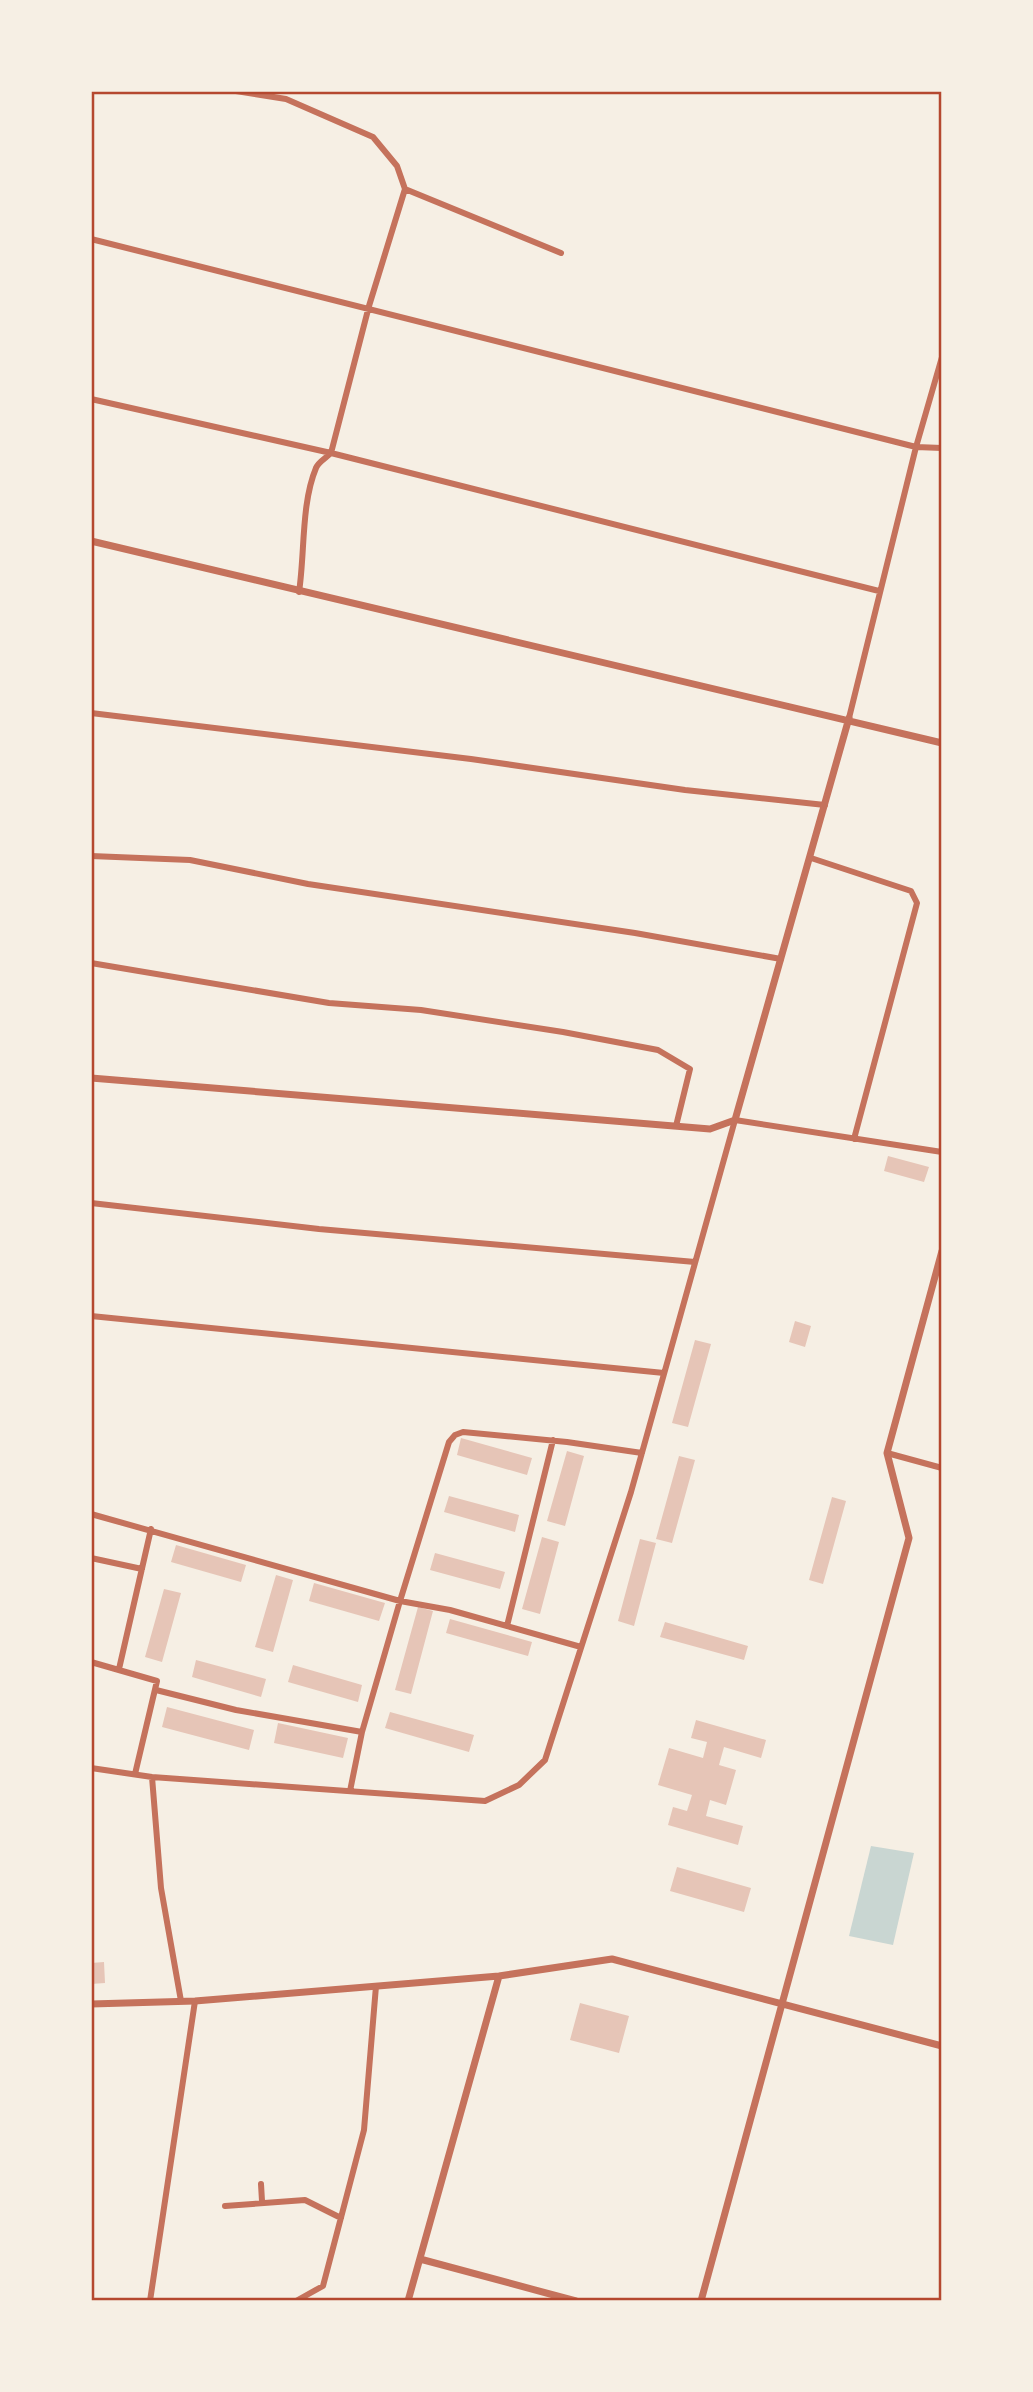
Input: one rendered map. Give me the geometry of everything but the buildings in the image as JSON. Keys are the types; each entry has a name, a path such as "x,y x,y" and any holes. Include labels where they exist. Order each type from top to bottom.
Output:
{"street":[{"path":"236,91 286,99 373,137 397,166 405,189 369,306 331,453 317,466 306,507 305,552 299,592"},
{"path":"405,189 561,253"},
{"path":"91,239 369,306 606,370 916,447 932,445 942,448"},
{"path":"91,1768 152,1777 485,1801 519,1785 545,1760 642,1452 811,858 849,719 916,447 942,357"},
{"path":"91,399 331,453 880,591"},
{"path":"91,541 942,743"},
{"path":"91,713 471,759 685,790 825,805"},
{"path":"91,856 190,860 308,884 635,933 781,959"},
{"path":"811,858 912,891 917,903 854,1139"},
{"path":"91,963 329,1003 421,1010 658,1050 690,1069 676,1126"},
{"path":"91,1078 710,1129 735,1120 942,1152"},
{"path":"91,1203 319,1229 695,1262"},
{"path":"701,2301 909,1538 887,1452 942,1251"},
{"path":"91,1316 664,1373"},
{"path":"350,1791 362,1732 452,1437 463,1432 642,1452"},
{"path":"507,1626 553,1440"},
{"path":"887,1452 942,1468"},
{"path":"91,1514 400,1601 450,1610 581,1647"},
{"path":"119,1669 151,1529"},
{"path":"91,1558 142,1569"},
{"path":"91,1662 156,1680 156,1690 135,1774"},
{"path":"156,1690 236,1710 362,1732"},
{"path":"152,1777 161,1888 181,2001"},
{"path":"91,2004 195,2001 499,1976 612,1959 942,2046"},
{"path":"408,2301 499,1976"},
{"path":"296,2301 323,2286 364,2130 376,1986"},
{"path":"150,2301 195,2001"},
{"path":"261,2184 262,2201"},
{"path":"225,2206 262,2201 305,2200 341,2218"},
{"path":"420,2259 576,2301"}],"shaded area":[{"path":"871,1846 914,1853 893,1945 849,1936"}]}
